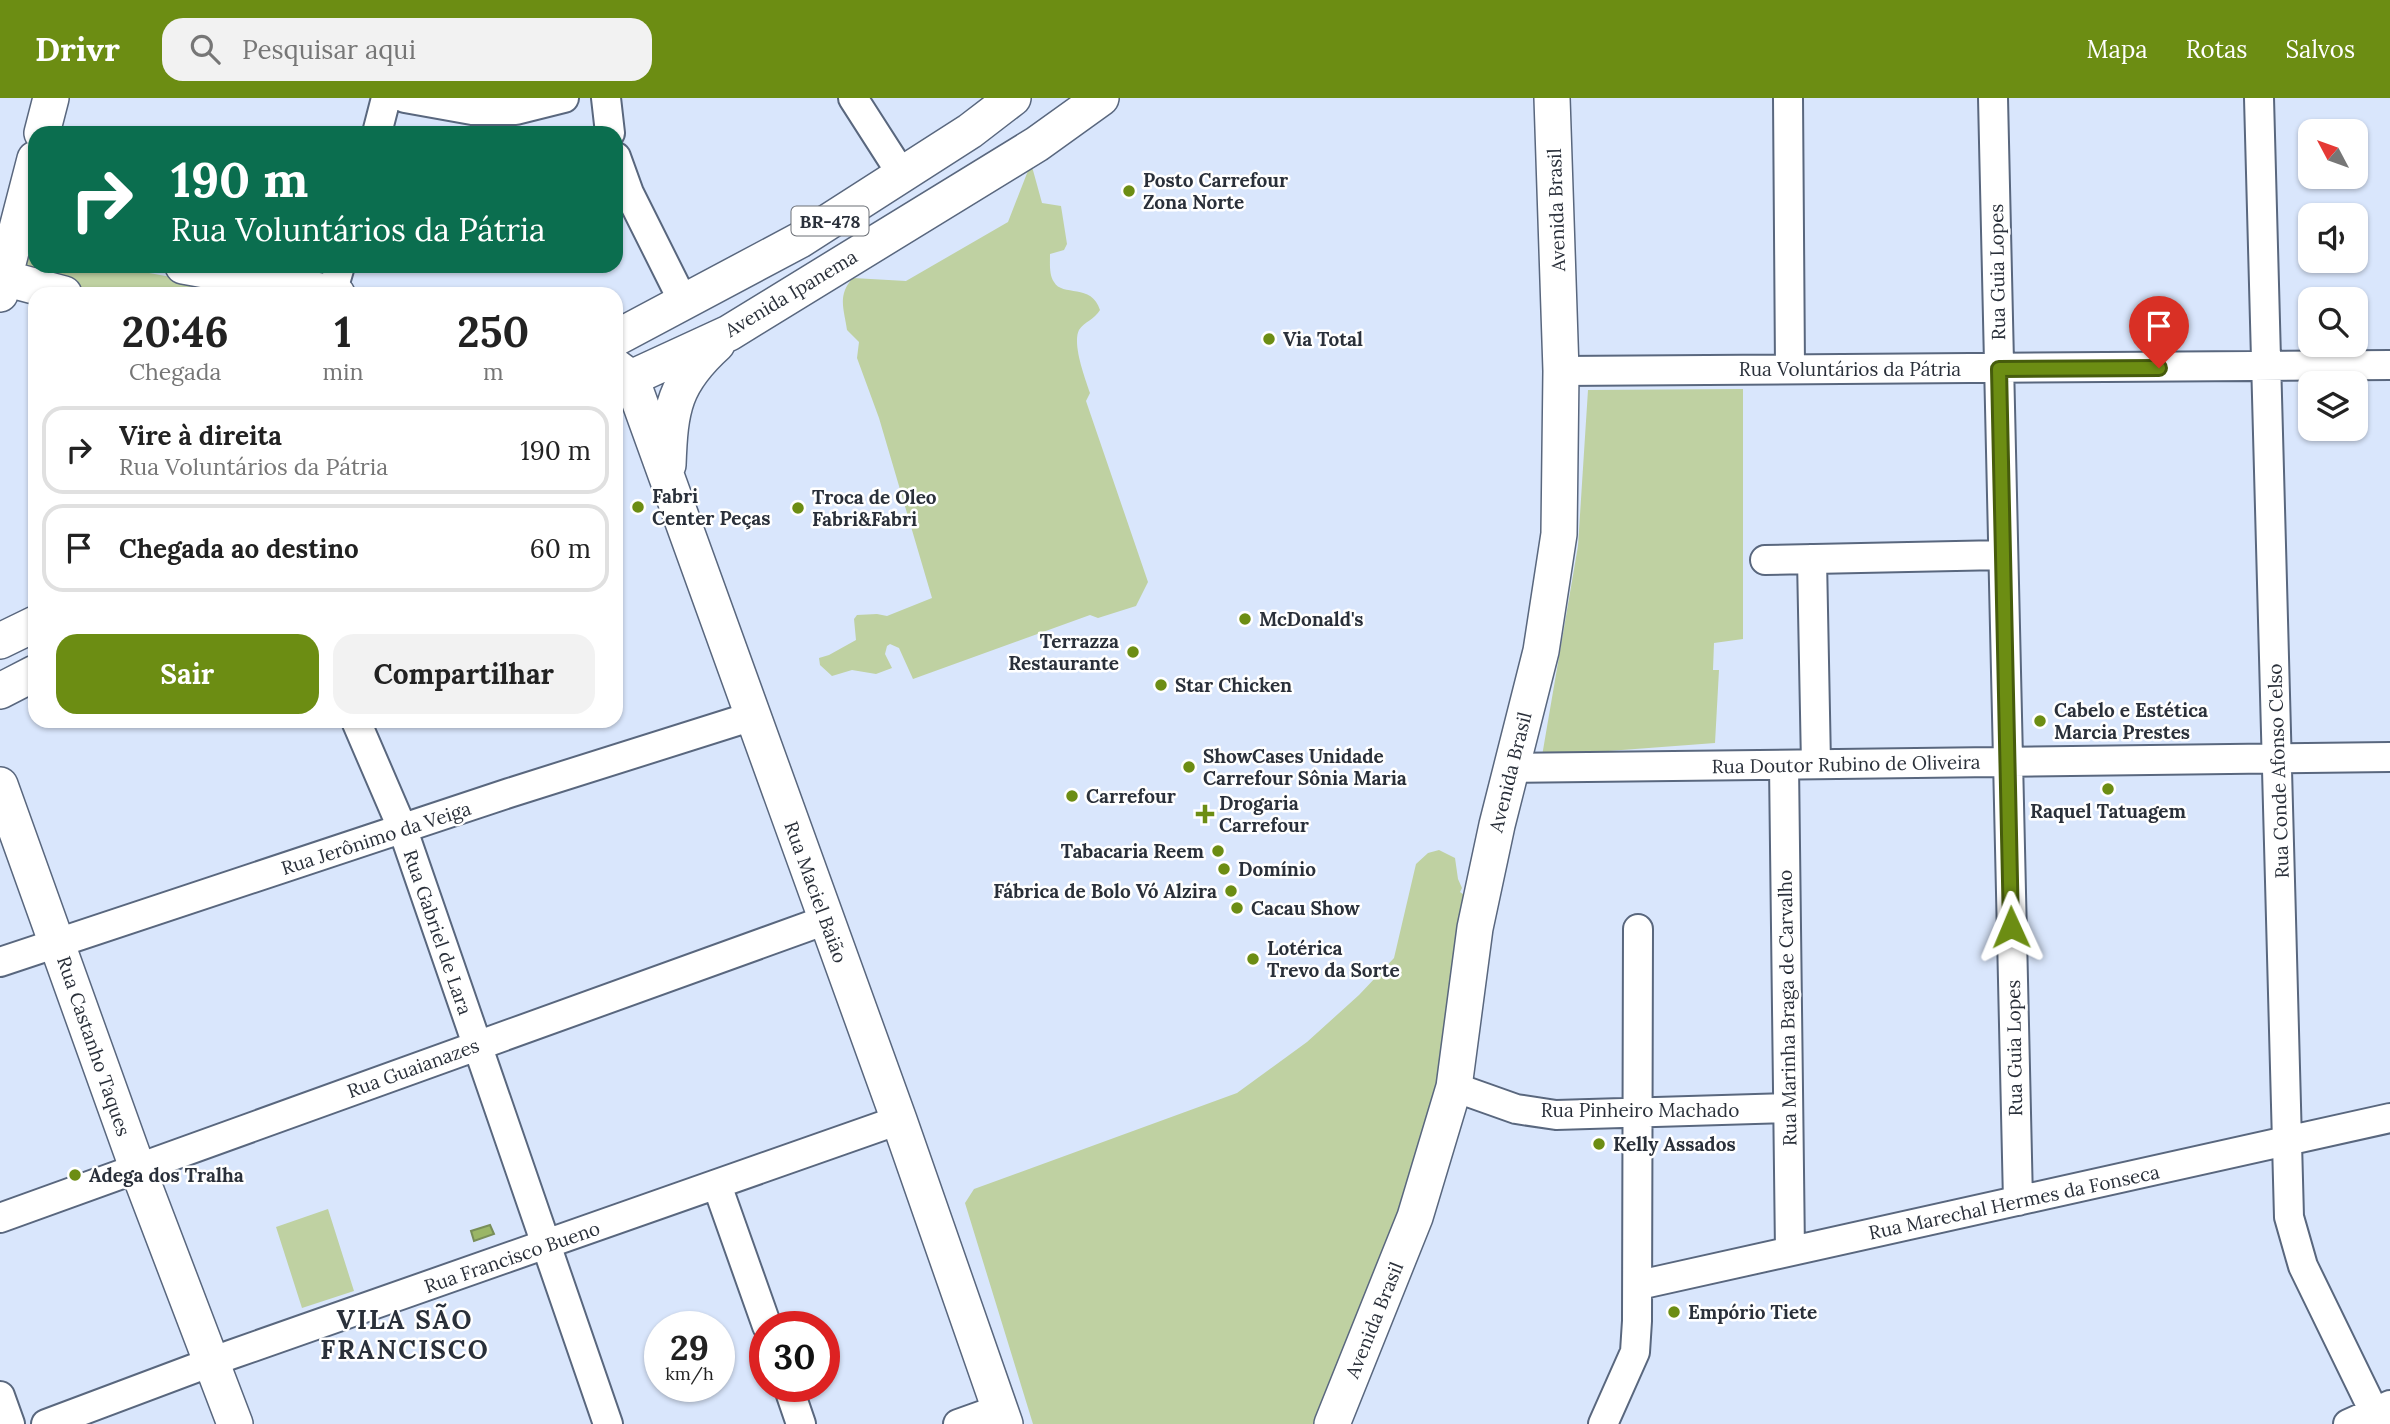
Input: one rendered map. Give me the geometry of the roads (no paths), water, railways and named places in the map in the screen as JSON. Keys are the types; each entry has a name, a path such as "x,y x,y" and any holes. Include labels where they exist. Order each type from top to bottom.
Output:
{"main road":[{"path":"44,126 51,98"},
{"name":"BR-478","path":"623,334 800,240 903,176 1013,98"},
{"path":"970,131 1026,98"},
{"path":"942,202 1077,98"},
{"name":"Avenida Ipanema","path":"623,375 729,333 1037,144 1101,98"},
{"name":"Avenida Brasil","path":"1332,1424 1415,1217 1454,1087 1475,928 1497,825 1541,651 1559,534 1561,371 1552,98"},
{"path":"28,187 1,283 28,288"},
{"path":"234,273 335,287"},
{"path":"667,482 670,427 681,385 701,358 729,333"},
{"name":"Rua Maciel Baião","path":"623,381 667,482 753,716 1004,1419"},
{"path":"0,641 28,627"},
{"path":"0,691 28,677"},
{"name":"Rua Castanho Taques","path":"0,785 138,1167 235,1424"}],"street":[{"path":"379,126 386,98"},
{"path":"405,98 472,110 516,110 564,98"},
{"path":"606,98 609,126"},
{"path":"853,98 903,176"},
{"path":"1788,98 1790,368"},
{"name":"Rua Guia Lopes","path":"1993,98 2018,1201"},
{"name":"Rua Conde Afonso Celso","path":"2259,98 2289,1217 2303,1266 2381,1414"},
{"path":"623,176 684,303"},
{"name":"Rua Voluntários da Pátria","path":"1561,371 2390,365"},
{"path":"1765,560 2003,555"},
{"path":"1812,559 1816,764"},
{"name":"Rua Jerônimo da Veiga","path":"0,962 509,793 753,716"},
{"name":"Rua Gabriel de Lara","path":"359,728 403,830 608,1424"},
{"name":"Rua Doutor Rubino de Oliveira","path":"1512,768 2390,757"},
{"name":"Rua Marinha Braga de Carvalho","path":"1784,765 1790,1251"},
{"name":"Rua Guaianazes","path":"0,1218 827,920"},
{"path":"1608,1422 1635,1352 1639,1285 1638,929"},
{"name":"Rua Pinheiro Machado","path":"1454,1087 1516,1109 1556,1115 1788,1108"},
{"name":"Rua Marechal Hermes da Fonseca","path":"1639,1285 2390,1118"},
{"name":"Rua Francisco Bueno","path":"46,1424 213,1362 899,1120"},
{"path":"717,1185 762,1311"},
{"path":"0,1396 10,1424"},
{"path":"793,1402 801,1424"},
{"path":"2348,1424 2381,1414"},
{"path":"958,1424 1004,1419"}],"place":[{"name":"Posto Carrefour Zona Norte","path":"1129,191"},
{"name":"Via Total","path":"1269,339"},
{"name":"Fabri Center Peças","path":"638,507"},
{"name":"Troca de Oleo Fabri&Fabri","path":"798,508"},
{"name":"McDonald's","path":"1245,619"},
{"name":"Terrazza Restaurante","path":"1133,652"},
{"name":"Star Chicken","path":"1161,685"},
{"name":"Cabelo e Estética Marcia Prestes","path":"2040,721"},
{"name":"ShowCases Unidade Carrefour Sônia Maria","path":"1189,767"},
{"name":"Raquel Tatuagem","path":"2108,789"},
{"name":"Carrefour","path":"1072,796"},
{"name":"Drogaria Carrefour","path":"1205,814"},
{"name":"Tabacaria Reem","path":"1218,851"},
{"name":"Domínio","path":"1224,869"},
{"name":"Fábrica de Bolo Vó Alzira","path":"1231,891"},
{"name":"Cacau Show","path":"1237,908"},
{"name":"Lotérica Trevo da Sorte","path":"1253,959"},
{"name":"Kelly Assados","path":"1599,1144"},
{"name":"Adega dos Tralha","path":"75,1175"},
{"name":"Empório Tiete","path":"1674,1312"}],"district":[{"name":"VILA SÃO FRANCISCO","path":"405,1334"}]}
